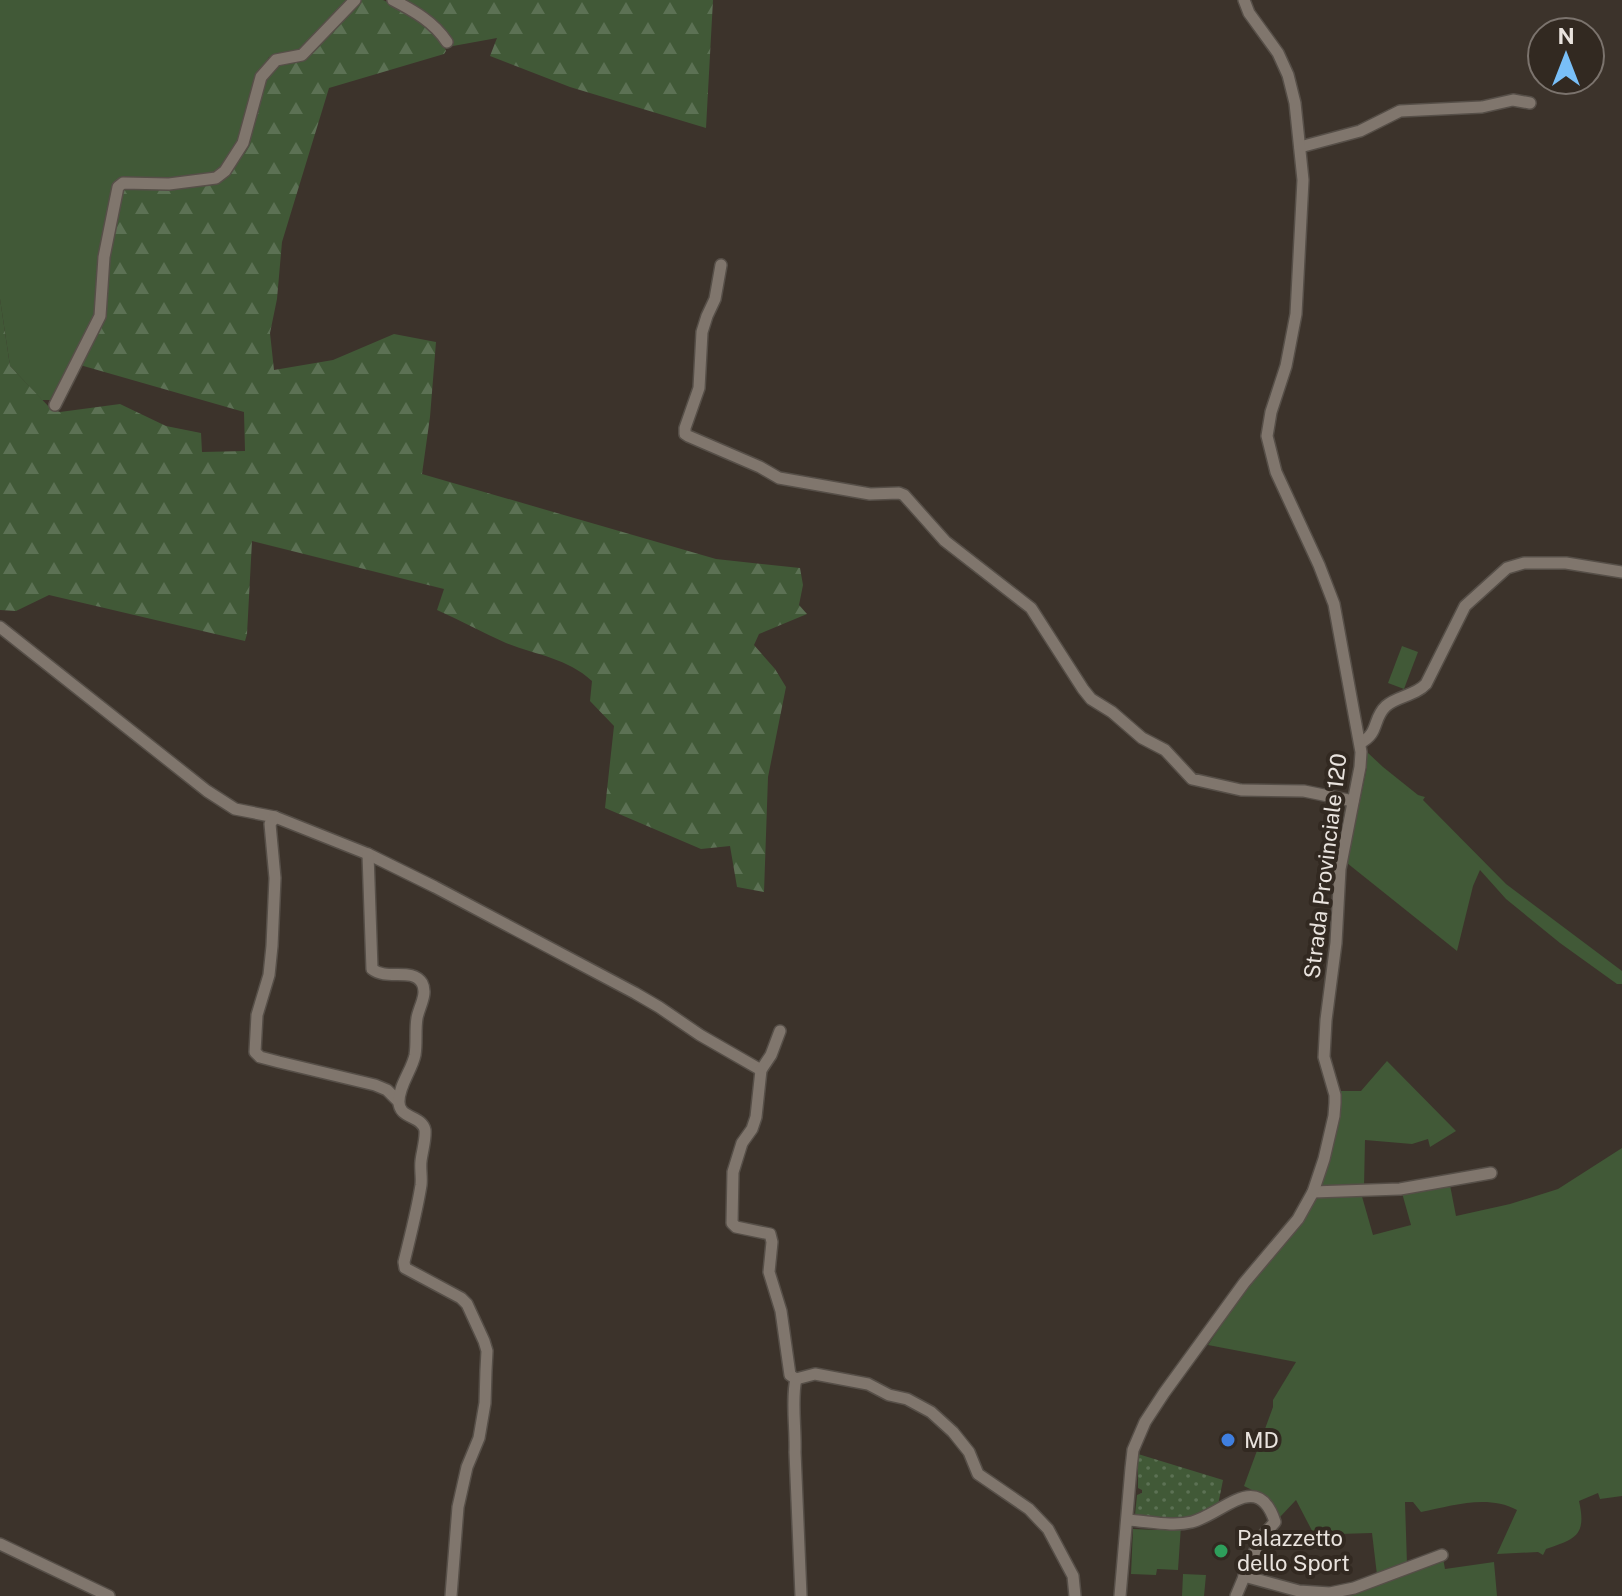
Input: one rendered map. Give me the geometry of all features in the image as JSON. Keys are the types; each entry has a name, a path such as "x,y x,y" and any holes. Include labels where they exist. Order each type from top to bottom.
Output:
{"street":[{"path":"55,405 100,316 104,257 118,187 123,183 200,181 216,178 225,171 243,143 257,88 269,66 276,60 302,55 355,0"},
{"path":"393,0 428,21 447,42"},
{"name":"Strada Provinciale 120","path":"1120,1596 1133,1450 1145,1422 1244,1283 1298,1219 1313,1192 1334,1116 1335,1095 1324,1057 1324,1033 1336,943 1340,869 1360,767 1360,743 1334,604 1276,472 1267,436 1271,412 1286,366 1298,296 1303,196 1295,103 1288,75 1278,53 1249,13 1244,0"},
{"path":"1300,147 1360,131 1400,111 1482,107 1518,100 1530,103"},
{"path":"721,265 715,299 702,332 700,382 685,434 760,467 774,477 870,494 904,495 954,549 1031,608 1091,699 1112,712 1142,738 1165,750 1192,779 1241,790 1304,791 1353,801"},
{"path":"1360,743 1372,734 1387,705 1415,693 1426,684 1465,606 1507,568 1524,563 1566,563 1622,572"},
{"path":"0,627 207,791 235,809 275,817 368,854 635,993 761,1070"},
{"path":"275,817 270,824 275,878 272,946 269,975 257,1015 255,1052 270,1060 387,1090 398,1101 405,1115 421,1123 425,1131 420,1165 422,1180 405,1268 467,1304 487,1351 485,1403 479,1438 467,1467 458,1507 451,1596"},
{"path":"368,854 372,969 383,975 413,976 424,987 417,1016 415,1054 398,1101"},
{"path":"780,1031 771,1055 761,1070 756,1117 742,1143 733,1172 731,1196 732,1223 736,1227 770,1234 769,1272 781,1311 790,1375 796,1379 815,1374 868,1384 931,1412 969,1452 978,1474 1029,1509 1048,1529 1073,1576 1075,1596"},
{"path":"1313,1192 1400,1189 1491,1173"},
{"path":"796,1379 793,1390 801,1596"},
{"path":"1127,1520 1193,1522 1241,1498 1264,1501 1275,1522 1260,1539 1236,1596"},
{"path":"0,1544 104,1595"},
{"path":"1244,1576 1299,1591 1330,1593 1354,1588 1442,1555"}],"green space":[{"path":"0,0 347,0 300,50 269,57 255,80 234,155 96,312 50,400 42,400 10,366 0,299"},
{"path":"360,0 383,0 409,12 441,39 446,51 329,88 282,242 277,299 270,333 274,370 333,360 394,334 436,342 422,474 716,559 800,568 803,585 799,605 807,614 759,634 754,645 786,687 768,777 764,892 737,887 730,846 701,849 605,808 614,726 590,701 592,681 562,662 506,643 437,610 444,589 252,541 245,641 49,595 16,611 0,610 0,299 10,366 51,409 60,412 120,404 166,426 201,433 202,452 245,451 244,412 80,365 102,318 107,257 121,188 222,179 243,152 264,77 276,64 301,60"},
{"path":"402,0 713,0 706,128 570,87 490,56 497,38 453,46 431,19"},
{"path":"1402,646 1418,652 1404,689 1388,683"},
{"path":"1367,752 1418,795 1425,797 1423,800 1506,884 1622,971 1622,984 1617,984 1560,943 1506,899 1480,870 1457,951 1347,863 1367,767"},
{"path":"1387,1061 1456,1131 1430,1147 1428,1139 1412,1144 1365,1140 1364,1187 1319,1189 1336,1129 1340,1091 1361,1091"},
{"path":"1622,1148 1622,1496 1600,1499 1598,1493 1579,1501 1580,1529 1571,1539 1546,1549 1543,1555 1538,1552 1497,1554 1517,1510 1506,1505 1469,1503 1421,1512 1413,1502 1405,1502 1407,1564 1377,1575 1372,1533 1339,1534 1340,1545 1320,1546 1296,1500 1280,1517 1264,1496 1244,1486 1273,1400 1296,1362 1208,1345 1251,1280 1307,1215 1316,1195 1361,1193 1373,1235 1411,1225 1402,1193 1450,1185 1456,1216 1558,1189"},
{"path":"1138,1454 1223,1480 1218,1505 1189,1520 1136,1518 1137,1495 1142,1493 1138,1488"},
{"path":"1158,1525 1181,1526 1178,1570 1157,1569 1156,1575 1131,1574 1133,1529 1157,1530"},
{"path":"1443,1558 1445,1569 1494,1562 1497,1596 1325,1596"},
{"path":"1183,1574 1206,1575 1204,1596 1182,1596"}],"place":[{"name":"MD","path":"1228,1440"},
{"name":"Palazzetto dello Sport","path":"1221,1551"}]}
